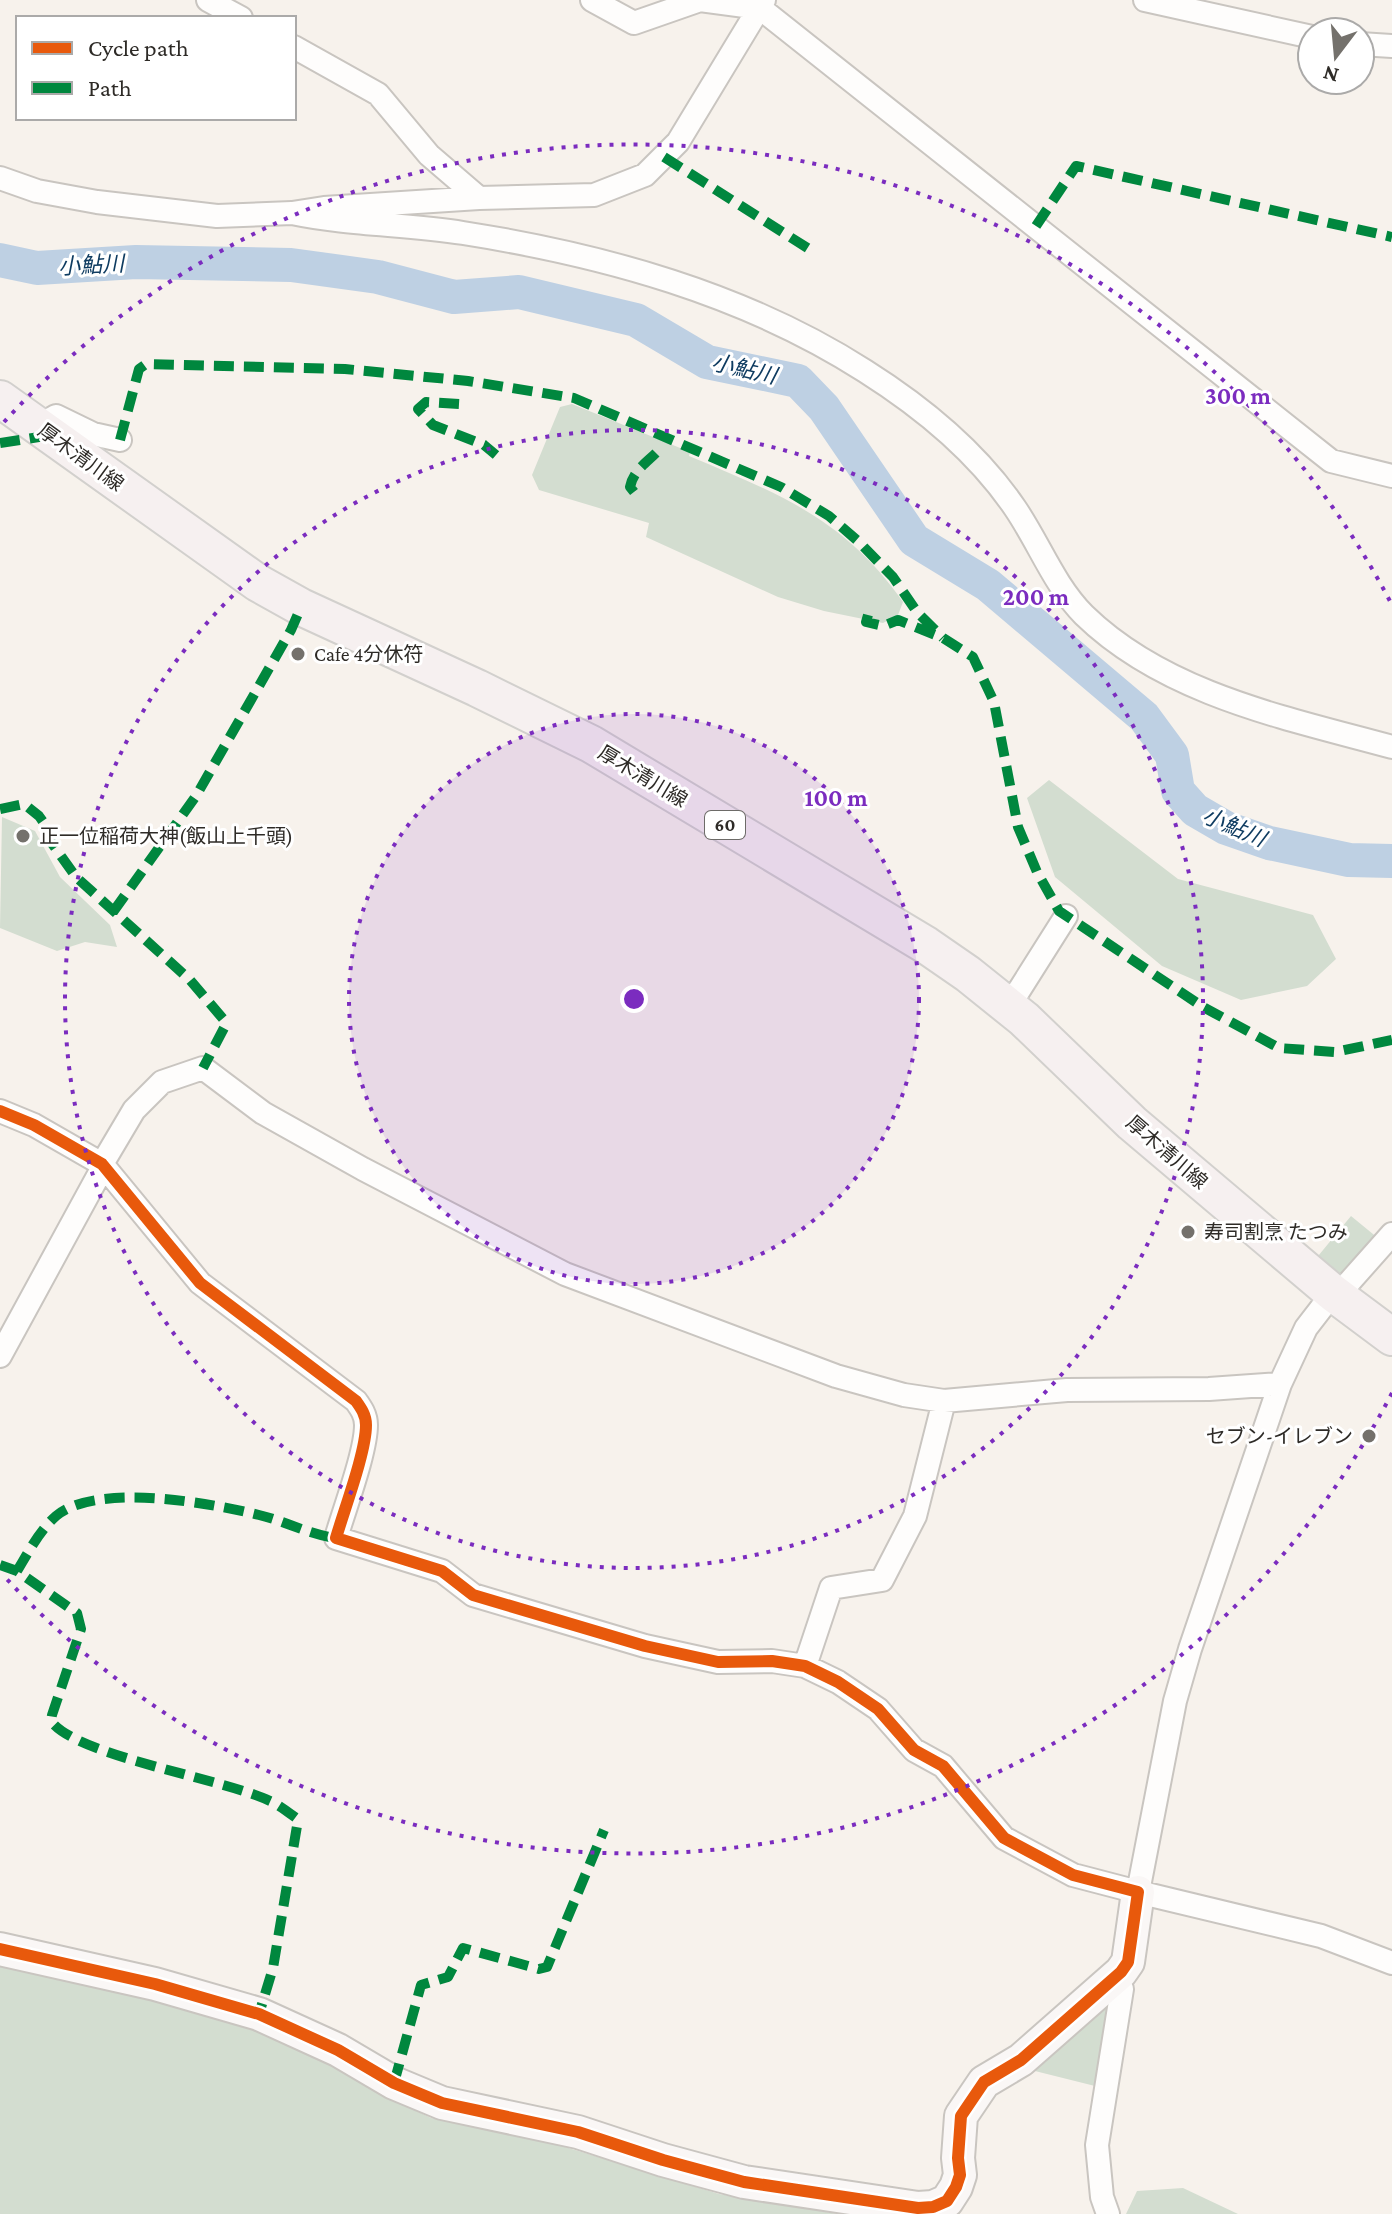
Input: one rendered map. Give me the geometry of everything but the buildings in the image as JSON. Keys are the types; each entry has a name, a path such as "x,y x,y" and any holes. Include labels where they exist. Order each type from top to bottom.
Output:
{"main road":[{"name":"厚木清川線","path":"0,399 258,583 301,607 591,744 926,945 1002,1001 1132,1123 1333,1293 1392,1337"}],"street":[{"path":"208,0 237,16"},
{"path":"592,0 634,23 700,0 762,4 1331,461 1392,476"},
{"path":"1145,0 1232,10 1296,32"},
{"path":"0,178 37,191 97,202 217,216 470,199 594,195 645,175 678,142 762,4"},
{"path":"296,48 378,94 470,199"},
{"path":"459,232 470,199"},
{"path":"292,213 325,220 459,232 591,258 677,282 803,334 867,372 945,428 995,480 1017,510 1060,586 1083,613 1114,641 1156,669 1204,689 1273,715 1392,747"},
{"path":"39,426 56,416 115,436"},
{"path":"1002,1001 1018,992 1066,916"},
{"path":"0,1356 134,1110 162,1082 203,1068 263,1113 565,1274 836,1376 904,1395 944,1401 1067,1390 1209,1389 1280,1384"},
{"path":"0,1111 34,1125 102,1166 200,1283 356,1401 363,1411 366,1424 336,1538 442,1571 473,1595 645,1646 718,1662 772,1661 805,1666 838,1682 878,1709 914,1750 943,1766 1004,1838 1073,1875 1321,1936 1392,1963"},
{"path":"0,1949 155,1984 259,2014 338,2050 394,2083 442,2103 578,2132 744,2182 918,2208 933,2207 947,2201 960,2175 961,2116 984,2082 1021,2060 1116,1979 1128,1962 1164,1749 1179,1688 1280,1384 1306,1328 1333,1293 1344,1288 1392,1234"},
{"path":"805,1666 831,1588 882,1580 915,1516 944,1401"},
{"path":"1108,2214 1102,2197 1097,2145 1122,1989 1116,1979"}],"shaded area":[{"path":"572,404 690,452 689,456 808,512 857,549 881,573 903,602 898,615 883,623 824,611 778,597 646,537 649,523 539,490 532,475 560,407"},
{"path":"1049,780 1178,879 1313,915 1336,959 1307,986 1241,1000 1162,966 1055,877 1027,798"},
{"path":"2,817 35,831 60,877 110,925 117,947 85,942 57,951 0,928"},
{"path":"1351,1216 1379,1239 1337,1280 1314,1261"},
{"path":"0,1960 231,2017 332,2060 402,2104 431,2118 562,2146 719,2194 838,2214 0,2214"},
{"path":"1101,2001 1114,2004 1101,2082 1095,2086 1035,2071 1032,2061"},
{"path":"1183,2188 1238,2214 1126,2214 1137,2191"}],"waterway":[{"name":"小鮎川","path":"0,260 37,268 136,262 291,265 378,277 454,297 519,292 636,320 707,362 798,381 824,408 914,540 988,585 1144,717 1172,755 1178,791 1195,810 1226,828 1269,843 1349,860 1392,861"}],"marked path":[{"path":"664,157 809,249"},
{"path":"1036,226 1076,166 1392,237"},
{"path":"120,440 139,369 146,364 345,369 468,381 574,398 781,487 829,516 893,577 917,612 943,638"},
{"path":"459,404 426,402 418,409 433,425 484,445 496,455"},
{"path":"0,443 52,435"},
{"path":"634,492 630,487 634,476 656,453"},
{"path":"113,912 196,796 291,630 301,607"},
{"path":"868,615 866,622 883,626 898,620 943,638 973,657 994,702 1018,827 1037,872 1059,911 1203,1007 1279,1048 1335,1052 1392,1040"},
{"path":"0,809 24,804 39,816 51,842 76,877 190,980 224,1020 224,1028 203,1068"},
{"path":"17,1571 39,1535 56,1516 74,1506 98,1500 154,1498 213,1505 336,1538"},
{"path":"0,1565 17,1571 77,1613 81,1629 51,1721 66,1734 119,1756 249,1793 273,1803 296,1818 273,1968 259,2014"},
{"path":"394,2083 421,1985 448,1977 463,1948 539,1969 547,1967 604,1830"}],"cycle path":[{"path":"0,1111 34,1125 102,1164 200,1283 356,1401 365,1418 365,1436 336,1538 442,1571 473,1595 645,1646 718,1662 772,1661 805,1666 838,1682 878,1709 914,1750 943,1766 1004,1838 1073,1875 1138,1892 1128,1962 1121,1972 1021,2060 984,2082 961,2116 960,2175 956,2187 947,2201 933,2207 918,2208 744,2182 578,2132 442,2103 394,2083 338,2050 259,2014 155,1984 0,1949"}],"place":[{"name":"Cafe 4分休符","path":"298,654"},
{"name":"正一位稲荷大神(飯山上千頭)","path":"23,836"},
{"name":"寿司割烹 たつみ","path":"1188,1232"},
{"name":"セブン-イレブン","path":"1369,1436"}]}
